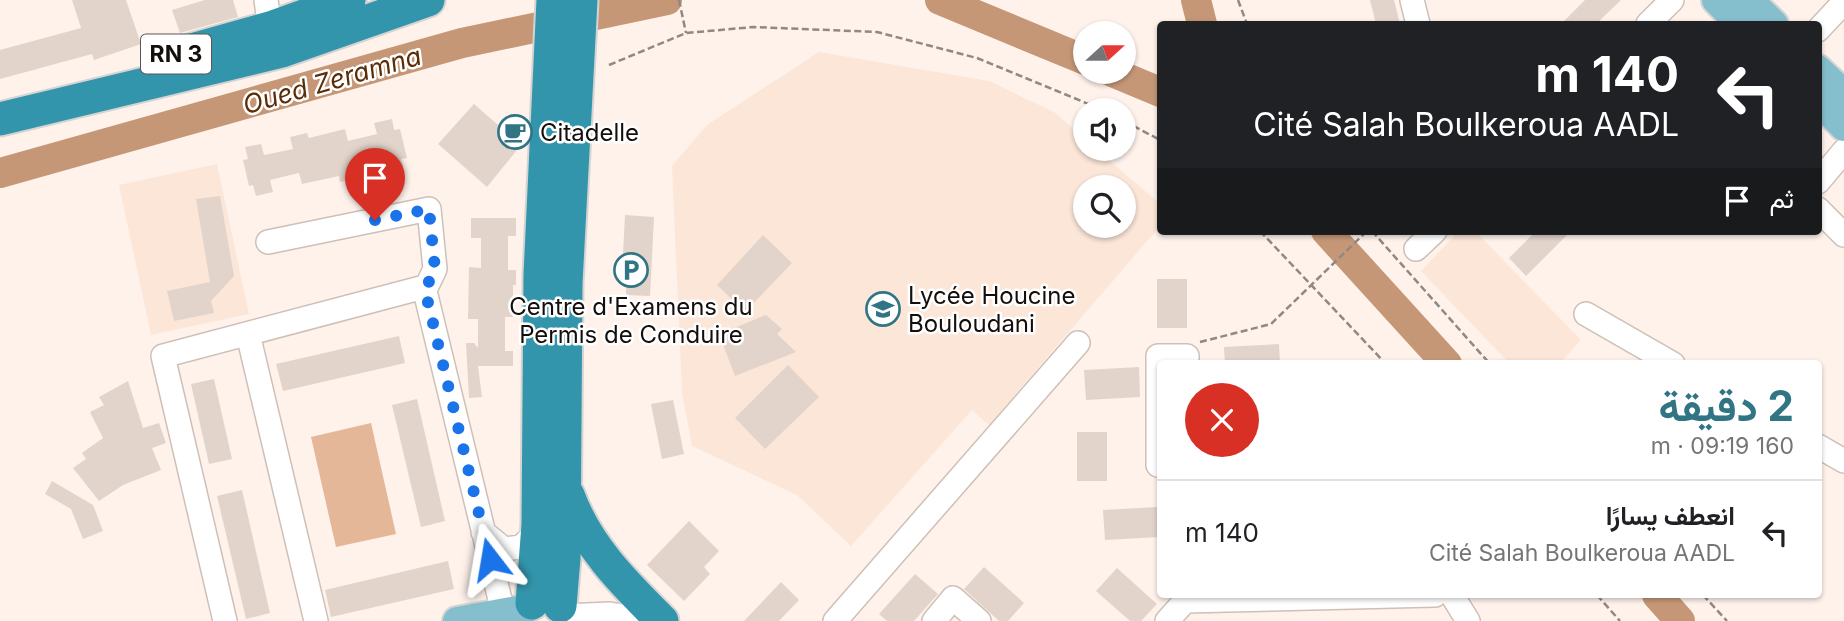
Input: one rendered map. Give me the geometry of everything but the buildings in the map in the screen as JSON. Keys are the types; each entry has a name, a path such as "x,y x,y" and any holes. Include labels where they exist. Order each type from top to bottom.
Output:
{"highway":[{"name":"RN 3","path":"0,119 349,0"},
{"name":"RN 3","path":"0,98 279,25 428,0"},
{"path":"536,613 564,482 566,283 579,64 567,2"},
{"path":"536,613 540,275 579,64"},
{"path":"564,482 579,521 598,552 662,621"}],"main road":[{"path":"1716,0 1737,21"},
{"path":"1749,0 1771,21"},
{"path":"1822,73 1844,94"},
{"path":"1822,105 1844,127"},
{"path":"457,621 536,613"}],"street":[{"path":"1412,0 1417,21"},
{"path":"1651,21 1672,0"},
{"path":"1822,26 1844,2"},
{"path":"1822,177 1844,151"},
{"path":"268,242 429,209 435,269 425,290 483,532 536,613 610,614 653,621"},
{"path":"1822,213 1844,234"},
{"path":"1416,249 1431,235"},
{"path":"225,621 163,356 424,287 425,290"},
{"path":"1586,314 1666,360"},
{"path":"248,334 316,621"},
{"path":"835,621 1078,343"},
{"path":"1158,360 1158,356 1187,360"},
{"path":"1822,450 1844,461"},
{"path":"483,532 504,549 521,547 537,532"},
{"path":"934,621 953,598 979,621"},
{"path":"1167,621 1186,598"},
{"path":"1454,598 1468,621"}],"path":[{"path":"679,0 686,33"},
{"path":"1238,0 1246,21"},
{"path":"579,64 686,33 753,27 877,32 977,58 1074,98"},
{"path":"1136,127 1157,138"},
{"path":"1264,235 1382,360"},
{"path":"1187,360 1195,344 1271,324 1311,282 1363,235"},
{"path":"1376,235 1486,360"},
{"path":"1600,598 1620,621"},
{"path":"1706,598 1727,621"}],"shaded area":[{"name":"Lycée Houcine Bouloudani","path":"819,52 989,81 1054,112 1073,129 1073,161 1110,161 1126,175 1073,175 1073,238 1136,238 1136,183 1157,201 1157,229 989,425 972,410 851,546 797,495 692,446 682,392 672,166 707,125"},
{"path":"217,164 249,314 151,335 119,185"},
{"path":"1455,235 1479,235 1581,340 1563,360 1506,360 1421,271"},
{"path":"371,423 396,534 336,547 311,437"}],"waterway":[{"name":"Oued Zeramna","path":"0,173 462,43 667,0"},
{"name":"Oued Zeramna","path":"940,0 1073,55"},
{"name":"Oued Zeramna","path":"1196,0 1201,21"},
{"name":"Oued Zeramna","path":"1136,82 1157,91"},
{"name":"Oued Zeramna","path":"1330,235 1443,360"},
{"name":"Oued Zeramna","path":"1660,598 1680,621"}],"place":[{"name":"Citadelle","path":"515,132"},
{"name":"Centre d'Examens du Permis de Conduire","path":"631,270"},
{"name":"Lycée Houcine Bouloudani","path":"883,309"}],"route":[{"path":"375,220 429,209 435,269 425,290 490,559"}]}
